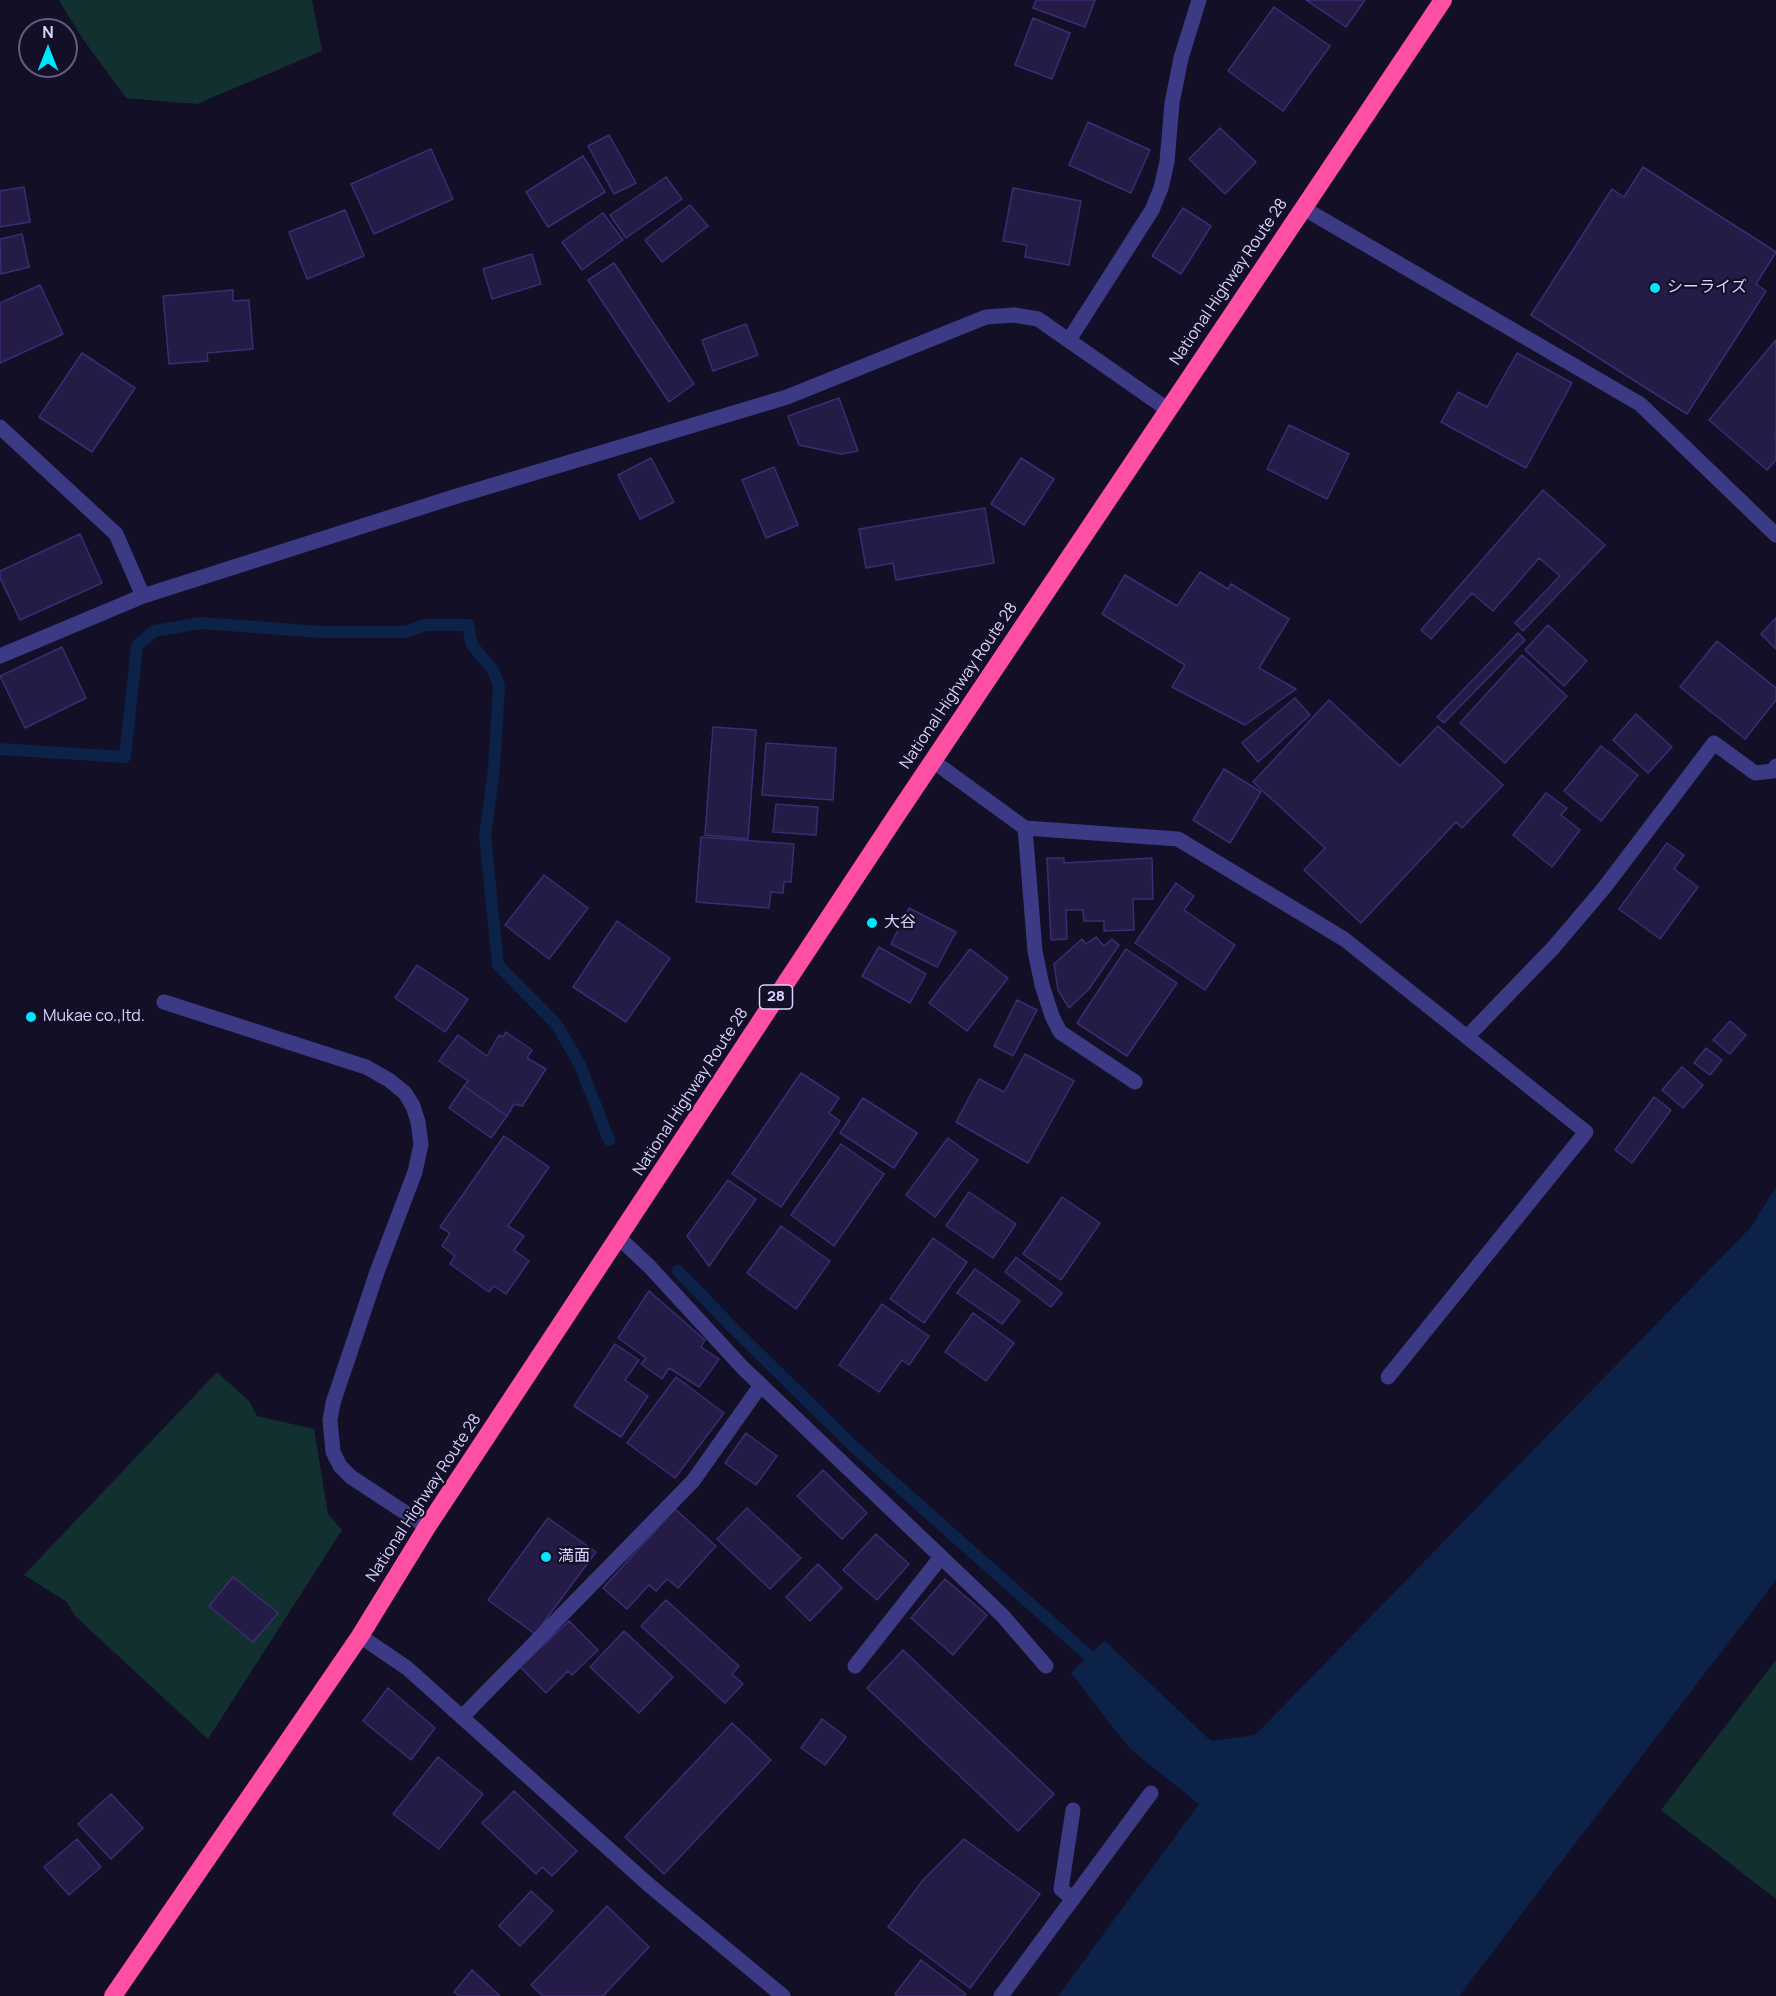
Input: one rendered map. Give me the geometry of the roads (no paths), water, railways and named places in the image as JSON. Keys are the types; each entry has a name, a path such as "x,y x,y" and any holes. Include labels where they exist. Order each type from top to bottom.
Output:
{"highway":[{"name":"National Highway Route 28","path":"113,1996 360,1636 427,1527 618,1237 1167,409 1441,1"}],"street":[{"path":"1069,340 1152,210 1161,188 1167,162 1174,92 1181,58 1199,0"},
{"path":"1303,208 1640,404 1776,535"},
{"path":"0,656 143,596 457,496 787,397 986,318 1014,315 1038,319 1167,409"},
{"path":"0,427 116,534 143,596"},
{"path":"1467,1037 1553,948 1604,888 1714,743 1755,773 1773,771 1776,766"},
{"path":"933,761 1025,828 1178,839 1344,939 1586,1132 1388,1377"},
{"path":"1025,828 1035,951 1042,985 1053,1016 1060,1032 1135,1082"},
{"path":"164,1002 366,1067 389,1080 405,1093 413,1106 421,1144 415,1172 376,1272 333,1403 330,1420 333,1452 340,1466 351,1477 427,1527"},
{"path":"618,1237 649,1266 761,1385 1002,1615 1046,1666"},
{"path":"462,1717 693,1481 761,1385"},
{"path":"855,1666 941,1557"},
{"path":"360,1636 407,1668 650,1885 783,1996"},
{"path":"1001,1996 1151,1793"},
{"path":"1073,1810 1061,1889 1073,1899"}],"water":[{"path":"1776,1187 1776,1580 1459,1996 1058,1996 1199,1804 1130,1749 1071,1673 1105,1641 1211,1741 1255,1735 1751,1227"}],"waterway":[{"path":"0,749 125,757 137,646 154,631 201,623 321,632 406,632 425,625 468,625 472,645 493,670 499,687 494,769 485,836 498,965 557,1025 580,1065 609,1140"},
{"path":"678,1271 853,1446 1088,1655"}],"place":[{"name":"シーライズ","path":"1655,288"},
{"name":"大谷","path":"872,923"},
{"name":"Mukae co.,ltd.","path":"31,1017"},
{"name":"満面","path":"546,1557"}]}
